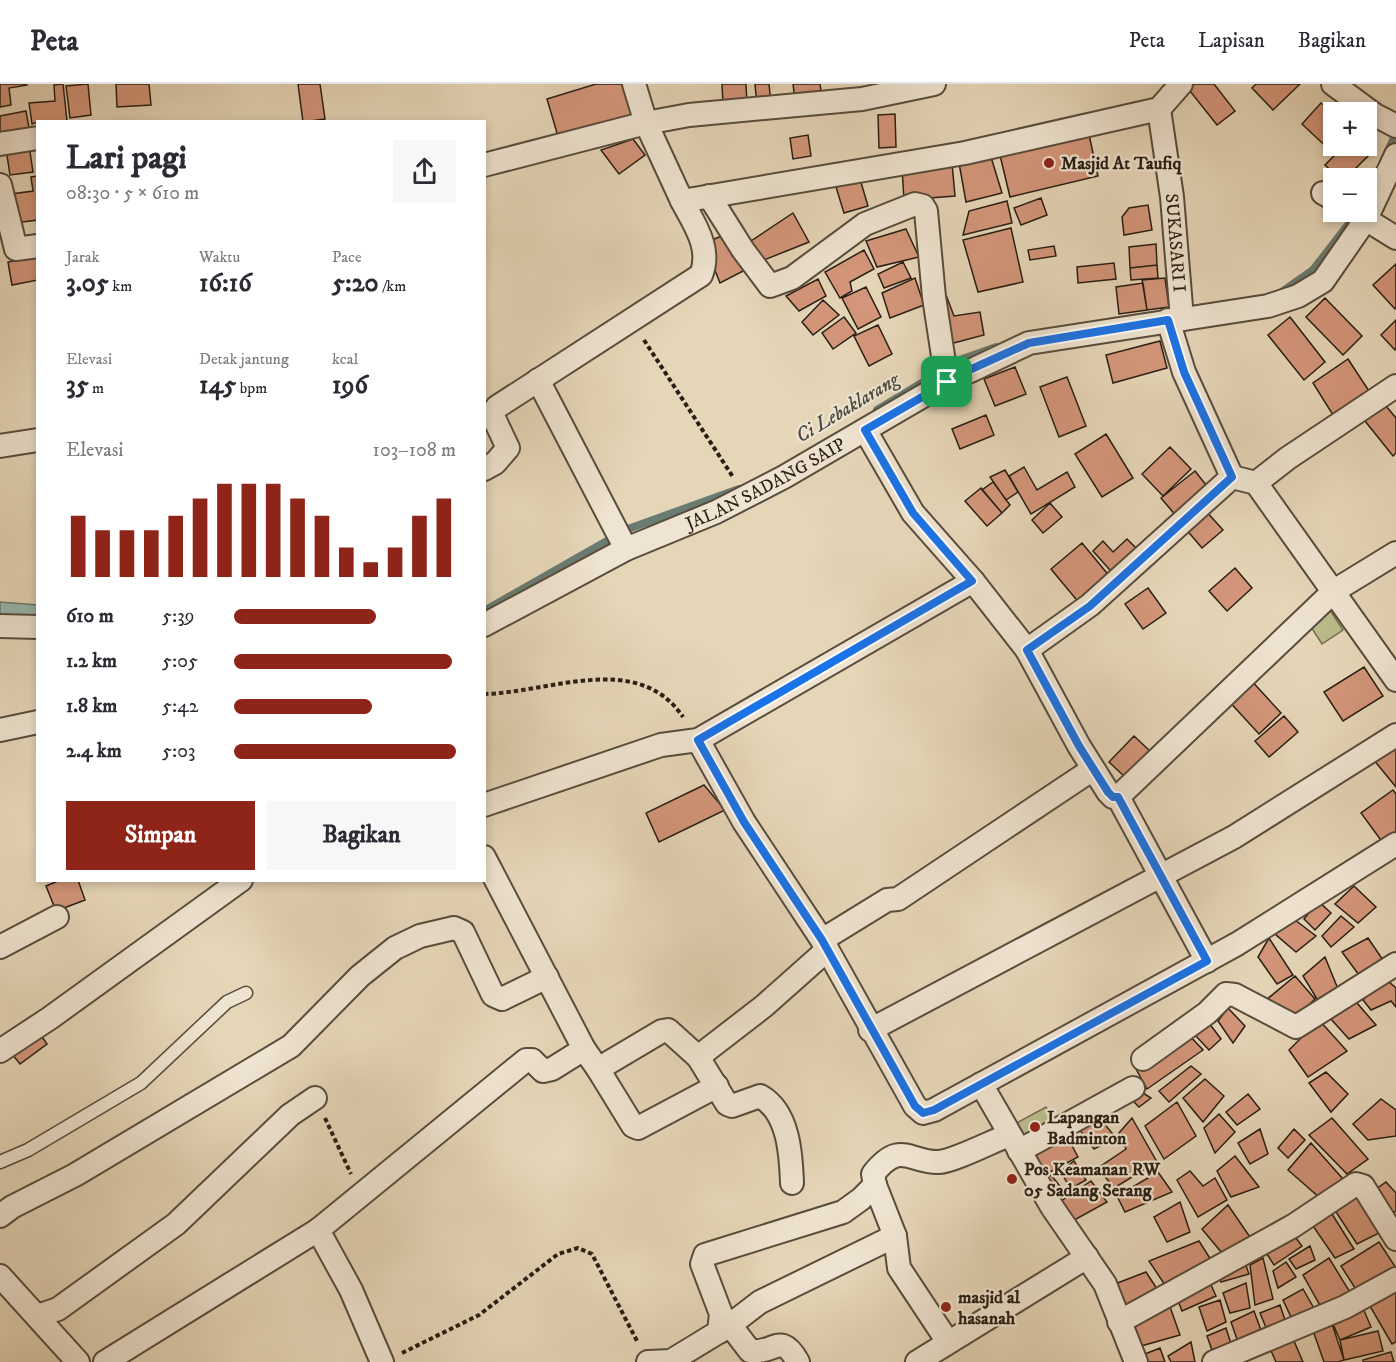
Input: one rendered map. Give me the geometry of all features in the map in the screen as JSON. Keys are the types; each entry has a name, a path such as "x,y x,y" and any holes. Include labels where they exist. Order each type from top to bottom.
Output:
{"street":[{"path":"486,468 495,463 508,448 493,417 493,410 700,275 705,264 704,243 646,123 633,84"},
{"path":"486,164 646,123 689,116 862,99 934,84"},
{"path":"682,201 965,153 1159,109 1181,84"},
{"path":"1333,84 1392,124"},
{"name":"SUKASARI I","path":"1159,109 1172,196 1178,315 1184,372 1232,477"},
{"path":"0,144 36,138"},
{"name":"JALAN SADANG SAIP","path":"1377,185 1396,155"},
{"path":"0,185 16,249 36,246"},
{"path":"709,196 743,250 770,286 792,278 865,224 915,204 923,206 926,211 934,297 946,373"},
{"name":"JALAN SADANG SAIP","path":"486,624 621,540 716,513 865,430 946,373 1029,343 1178,315 1268,306 1298,296 1323,280 1354,222"},
{"path":"1370,222 1396,238"},
{"path":"538,380 621,540"},
{"path":"1256,483 1288,458 1396,386"},
{"path":"865,430 913,513 972,581 1027,650 1093,769 1113,797 1118,797"},
{"path":"0,446 36,440"},
{"path":"1027,650 1090,606 1232,477 1256,483 1396,680"},
{"path":"1118,797 1334,591 1396,553"},
{"path":"486,804 661,745 698,740 972,581"},
{"path":"0,626 36,627"},
{"path":"0,730 36,722"},
{"path":"870,1030 1234,837 1396,735"},
{"path":"698,740 744,822 824,945 915,1106 923,1113 934,1110 1207,961 1396,844"},
{"path":"698,1057 772,1000 824,945 887,900 898,899 1093,769"},
{"path":"1118,797 1207,961"},
{"path":"486,861 584,1049 633,1126 638,1128 717,1086"},
{"path":"0,1051 60,1012 238,882"},
{"path":"0,947 57,917"},
{"path":"0,1216 12,1207 75,1175 291,1046 360,975 395,948 420,936 454,928 463,932 493,995 501,999 547,977"},
{"path":"1143,1059 1207,1013 1226,994 1235,994 1296,1027 1396,964"},
{"path":"598,1069 662,1031 668,1030 698,1057 727,1104 732,1106 760,1096 775,1111 788,1138 792,1183"},
{"path":"105,1362 318,1230 526,1060 532,1060 543,1071 552,1069 584,1049"},
{"path":"981,1084 1052,1207 1105,1284 1136,1362"},
{"path":"948,1342 899,1268 895,1236 873,1174 881,1163 906,1153 939,1162 1014,1143 1133,1088"},
{"path":"38,1316 58,1309 176,1224 290,1115 315,1098"},
{"path":"1119,1322 1293,1226 1356,1184 1363,1186 1396,1239"},
{"path":"798,1362 791,1349 785,1346 776,1344 757,1352 750,1351 725,1329 702,1264 705,1256 843,1212 875,1185"},
{"path":"318,1230 388,1359"},
{"path":"648,1362 671,1361 725,1329 760,1302 895,1236"},
{"path":"917,1362 1087,1257"},
{"path":"0,1276 78,1362"},
{"path":"1214,1362 1345,1307 1396,1279"}],"lane":[{"path":"0,1162 28,1150 141,1083 227,1002 246,993"}],"path":[{"path":"631,319 738,485"},
{"path":"486,694 596,679 640,684 653,689 677,708 698,740"},
{"path":"388,1359 479,1315 558,1254 578,1248 592,1254 648,1362"}],"green space":[{"path":"1330,610 1343,630 1322,644 1309,624"},
{"name":"Lapangan Badminton","path":"1046,1107 1057,1128 1024,1147 1013,1125"}],"water":[{"path":"0,602 36,605 36,619 0,616"}],"building":[{"path":"0,84 27,85 9,88 11,105 0,107"},
{"path":"63,84 67,120 36,120 36,123 32,124 29,103 55,101 54,85"},
{"path":"88,84 91,115 70,118 66,86"},
{"path":"116,84 149,84 151,105 117,107"},
{"path":"298,84 320,84 325,119 303,120"},
{"path":"596,84 627,84 638,120 560,143 547,99"},
{"path":"722,84 746,84 747,105 723,106"},
{"path":"755,84 769,84 771,104 757,105"},
{"path":"793,84 820,84 822,97 795,100"},
{"path":"1214,84 1235,111 1217,125 1186,86"},
{"path":"1256,84 1300,84 1273,110 1252,88"},
{"path":"1321,103 1323,105 1323,144 1302,124"},
{"path":"26,111 29,128 0,133 0,116"},
{"path":"895,114 896,147 879,148 878,115"},
{"name":"Masjid At Taufiq","path":"1088,130 1098,176 1010,197 999,151"},
{"path":"808,135 811,156 793,159 790,138"},
{"path":"633,139 645,155 619,174 601,150"},
{"path":"29,145 33,172 10,175 6,149"},
{"path":"1334,156 1368,156 1356,168 1328,168 1325,165"},
{"path":"991,157 1002,193 966,202 959,163"},
{"path":"952,163 955,196 904,200 902,167"},
{"path":"36,176 36,220 14,223 11,194 33,191 31,177"},
{"path":"860,179 868,206 844,213 836,187"},
{"path":"1041,198 1047,215 1021,225 1014,208"},
{"path":"1007,201 1012,223 963,235 969,211"},
{"path":"1148,205 1152,230 1124,235 1122,217 1129,208"},
{"path":"793,213 809,242 759,262 748,243"},
{"path":"1011,228 1023,282 978,292 963,240"},
{"path":"906,229 919,257 877,267 866,241"},
{"path":"727,234 749,268 720,283 704,243"},
{"path":"1156,244 1157,265 1130,268 1129,247"},
{"path":"1054,246 1056,256 1030,260 1028,250"},
{"path":"864,250 874,269 850,282 852,291 840,298 825,272"},
{"path":"36,257 36,280 12,285 8,262"},
{"path":"903,262 911,278 884,288 878,274"},
{"path":"1114,263 1116,279 1078,283 1077,267"},
{"path":"1396,264 1396,308 1395,309 1373,285"},
{"path":"1157,265 1158,278 1131,280 1130,268"},
{"path":"915,278 924,305 890,318 882,293"},
{"path":"1165,278 1169,307 1147,310 1142,280"},
{"path":"818,279 826,296 799,311 786,296"},
{"path":"1143,283 1147,310 1119,314 1116,287"},
{"path":"866,287 881,317 858,329 842,298"},
{"path":"946,295 954,316 980,312 984,335 946,345 936,297"},
{"path":"1325,298 1362,336 1343,355 1306,317"},
{"path":"823,300 839,315 813,335 802,322"},
{"path":"844,317 856,333 833,349 822,333"},
{"path":"1290,317 1325,362 1304,380 1268,335"},
{"path":"1396,320 1396,348 1395,350 1381,335"},
{"path":"878,325 892,354 869,366 854,336"},
{"path":"1160,341 1167,368 1113,383 1106,355"},
{"path":"1348,359 1369,391 1333,415 1313,383"},
{"path":"1015,367 1026,394 995,406 984,379"},
{"path":"1067,377 1086,426 1059,437 1040,387"},
{"path":"1381,400 1396,418 1396,453 1393,456 1361,416"},
{"path":"986,415 994,435 960,449 952,429"},
{"path":"1106,434 1133,478 1102,497 1075,454"},
{"path":"1170,447 1191,469 1163,496 1142,474"},
{"path":"1024,467 1037,490 1067,472 1075,487 1031,514 1009,476"},
{"path":"1005,470 1018,492 1006,500 990,477"},
{"path":"1195,471 1210,490 1177,517 1161,498"},
{"path":"993,482 1010,505 1002,513 982,490"},
{"path":"981,488 1002,513 987,526 965,501"},
{"path":"1050,503 1062,517 1043,533 1032,520"},
{"path":"1205,510 1223,530 1202,548 1185,528"},
{"path":"1127,539 1142,554 1117,578 1093,551 1103,541 1113,552"},
{"path":"1082,543 1111,578 1080,604 1051,569"},
{"path":"1235,568 1252,588 1227,611 1209,591"},
{"path":"1148,588 1166,613 1143,629 1125,604"},
{"path":"1364,667 1383,696 1343,721 1324,692"},
{"path":"1248,677 1281,713 1259,734 1226,698"},
{"path":"1284,716 1298,732 1269,757 1255,741"},
{"path":"1134,736 1151,752 1126,778 1109,762"},
{"path":"1396,739 1396,787 1373,759"},
{"path":"704,785 725,810 659,842 646,813"},
{"path":"1393,790 1396,794 1396,834 1383,843 1361,813"},
{"path":"55,882 79,882 85,900 56,911 46,886"},
{"path":"1354,886 1376,907 1358,923 1335,904"},
{"path":"1318,901 1331,913 1315,930 1304,919"},
{"path":"1341,916 1354,927 1331,947 1322,936"},
{"path":"1295,920 1316,936 1296,952 1275,934"},
{"path":"1269,938 1293,975 1277,984 1258,957"},
{"path":"1368,938 1383,960 1359,975 1342,952"},
{"path":"1325,957 1338,989 1320,1004 1303,976"},
{"path":"1295,976 1315,999 1292,1021 1266,1000"},
{"path":"1382,976 1396,988 1396,1007 1391,1001 1371,1010 1363,1000"},
{"path":"1351,996 1376,1025 1349,1039 1330,1018"},
{"path":"1228,1008 1245,1026 1233,1043 1218,1021"},
{"path":"1206,1019 1221,1039 1209,1050 1194,1034"},
{"path":"1319,1020 1347,1051 1308,1077 1289,1050"},
{"path":"1186,1032 1203,1050 1147,1089 1136,1069"},
{"path":"40,1034 47,1044 20,1064 12,1054"},
{"path":"1191,1066 1201,1074 1169,1102 1159,1091"},
{"path":"1326,1072 1348,1094 1331,1112 1309,1083"},
{"path":"1205,1079 1224,1096 1203,1122 1183,1098"},
{"path":"1140,1091 1151,1098 1139,1107 1132,1100"},
{"path":"1248,1094 1260,1109 1237,1125 1226,1112"},
{"path":"1381,1099 1396,1110 1396,1136 1368,1140 1353,1124"},
{"path":"1177,1102 1196,1136 1164,1159 1145,1126"},
{"path":"1219,1114 1235,1132 1215,1153 1204,1128"},
{"path":"1098,1116 1116,1138 1094,1149 1079,1129"},
{"path":"1132,1118 1157,1162 1114,1188 1098,1168 1126,1149 1119,1133"},
{"path":"1332,1118 1368,1159 1347,1174 1309,1135"},
{"path":"1063,1129 1078,1157 1039,1178 1024,1151"},
{"path":"1260,1129 1268,1154 1250,1164 1238,1143"},
{"path":"1294,1129 1305,1140 1288,1158 1278,1148"},
{"path":"1311,1143 1343,1179 1320,1198 1288,1170"},
{"path":"1235,1156 1259,1187 1231,1197 1217,1171"},
{"path":"1074,1161 1086,1180 1070,1189 1061,1171"},
{"path":"1190,1171 1203,1186 1215,1178 1227,1200 1198,1217 1177,1180"},
{"path":"1158,1172 1172,1192 1125,1212 1117,1196"},
{"path":"1051,1175 1063,1190 1051,1195 1042,1181"},
{"path":"1091,1181 1107,1202 1069,1223 1058,1203"},
{"path":"1386,1182 1396,1193 1396,1211 1390,1216 1372,1192"},
{"path":"1357,1194 1379,1233 1357,1244 1336,1212"},
{"path":"1180,1202 1190,1232 1167,1242 1154,1217"},
{"path":"1228,1205 1252,1240 1222,1253 1202,1229"},
{"path":"1332,1214 1354,1249 1335,1258 1313,1226"},
{"path":"1293,1234 1302,1246 1274,1265 1265,1251"},
{"path":"1199,1241 1211,1260 1165,1285 1149,1261"},
{"path":"1379,1242 1396,1268 1357,1291 1341,1266"},
{"path":"1310,1246 1315,1260 1296,1269 1289,1259"},
{"path":"1263,1258 1273,1299 1255,1305 1250,1265"},
{"path":"1329,1258 1351,1294 1322,1309 1303,1275"},
{"path":"1244,1260 1249,1274 1221,1282 1218,1272"},
{"path":"1286,1262 1296,1277 1278,1288 1273,1271"},
{"path":"1146,1272 1159,1292 1125,1308 1115,1284"},
{"path":"1207,1276 1216,1296 1182,1311 1177,1298"},
{"path":"1246,1283 1250,1308 1230,1313 1223,1293"},
{"path":"1396,1284 1396,1342 1392,1344 1367,1301"},
{"path":"1303,1289 1315,1310 1292,1319 1283,1300"},
{"path":"1220,1300 1226,1322 1207,1331 1199,1307"},
{"path":"1360,1301 1371,1327 1340,1340 1329,1315"},
{"path":"1169,1304 1180,1335 1134,1348 1128,1327"},
{"path":"1280,1305 1286,1323 1267,1330 1260,1313"},
{"path":"1254,1311 1262,1333 1238,1342 1231,1322"},
{"path":"1329,1315 1344,1360 1338,1362 1324,1362 1310,1322"},
{"path":"1226,1328 1232,1347 1213,1353 1207,1336"},
{"path":"1378,1331 1383,1351 1344,1360 1340,1340"},
{"path":"1291,1334 1303,1362 1276,1362 1268,1344"},
{"path":"1191,1342 1195,1362 1171,1362 1168,1356"},
{"path":"1160,1348 1165,1362 1142,1362 1140,1356"},
{"path":"1391,1352 1394,1362 1363,1362 1363,1360"}],"waterway":[{"name":"Ci Lebaklarang","path":"1387,153 1396,134"},
{"name":"Ci Lebaklarang","path":"1283,291 1313,270 1350,222"},
{"name":"Ci Lebaklarang","path":"877,410 960,360 996,347"},
{"name":"Ci Lebaklarang","path":"486,610 628,529 739,489"}],"place":[{"name":"Masjid At Taufiq","path":"1049,163"},
{"name":"Lapangan Badminton","path":"1035,1127"},
{"name":"Pos Keamanan RW 05 Sadang Serang","path":"1012,1179"},
{"name":"masjid al hasanah","path":"946,1307"}],"route":[{"path":"1168,320 1184,372 1232,477 1090,606 1027,650 1079,746 1108,792 1113,797 1118,797 1207,961 934,1110 923,1113 915,1106 870,1030 822,940 744,822 698,740 972,581 913,513 865,430 947,382 1029,343 1168,320"}]}
